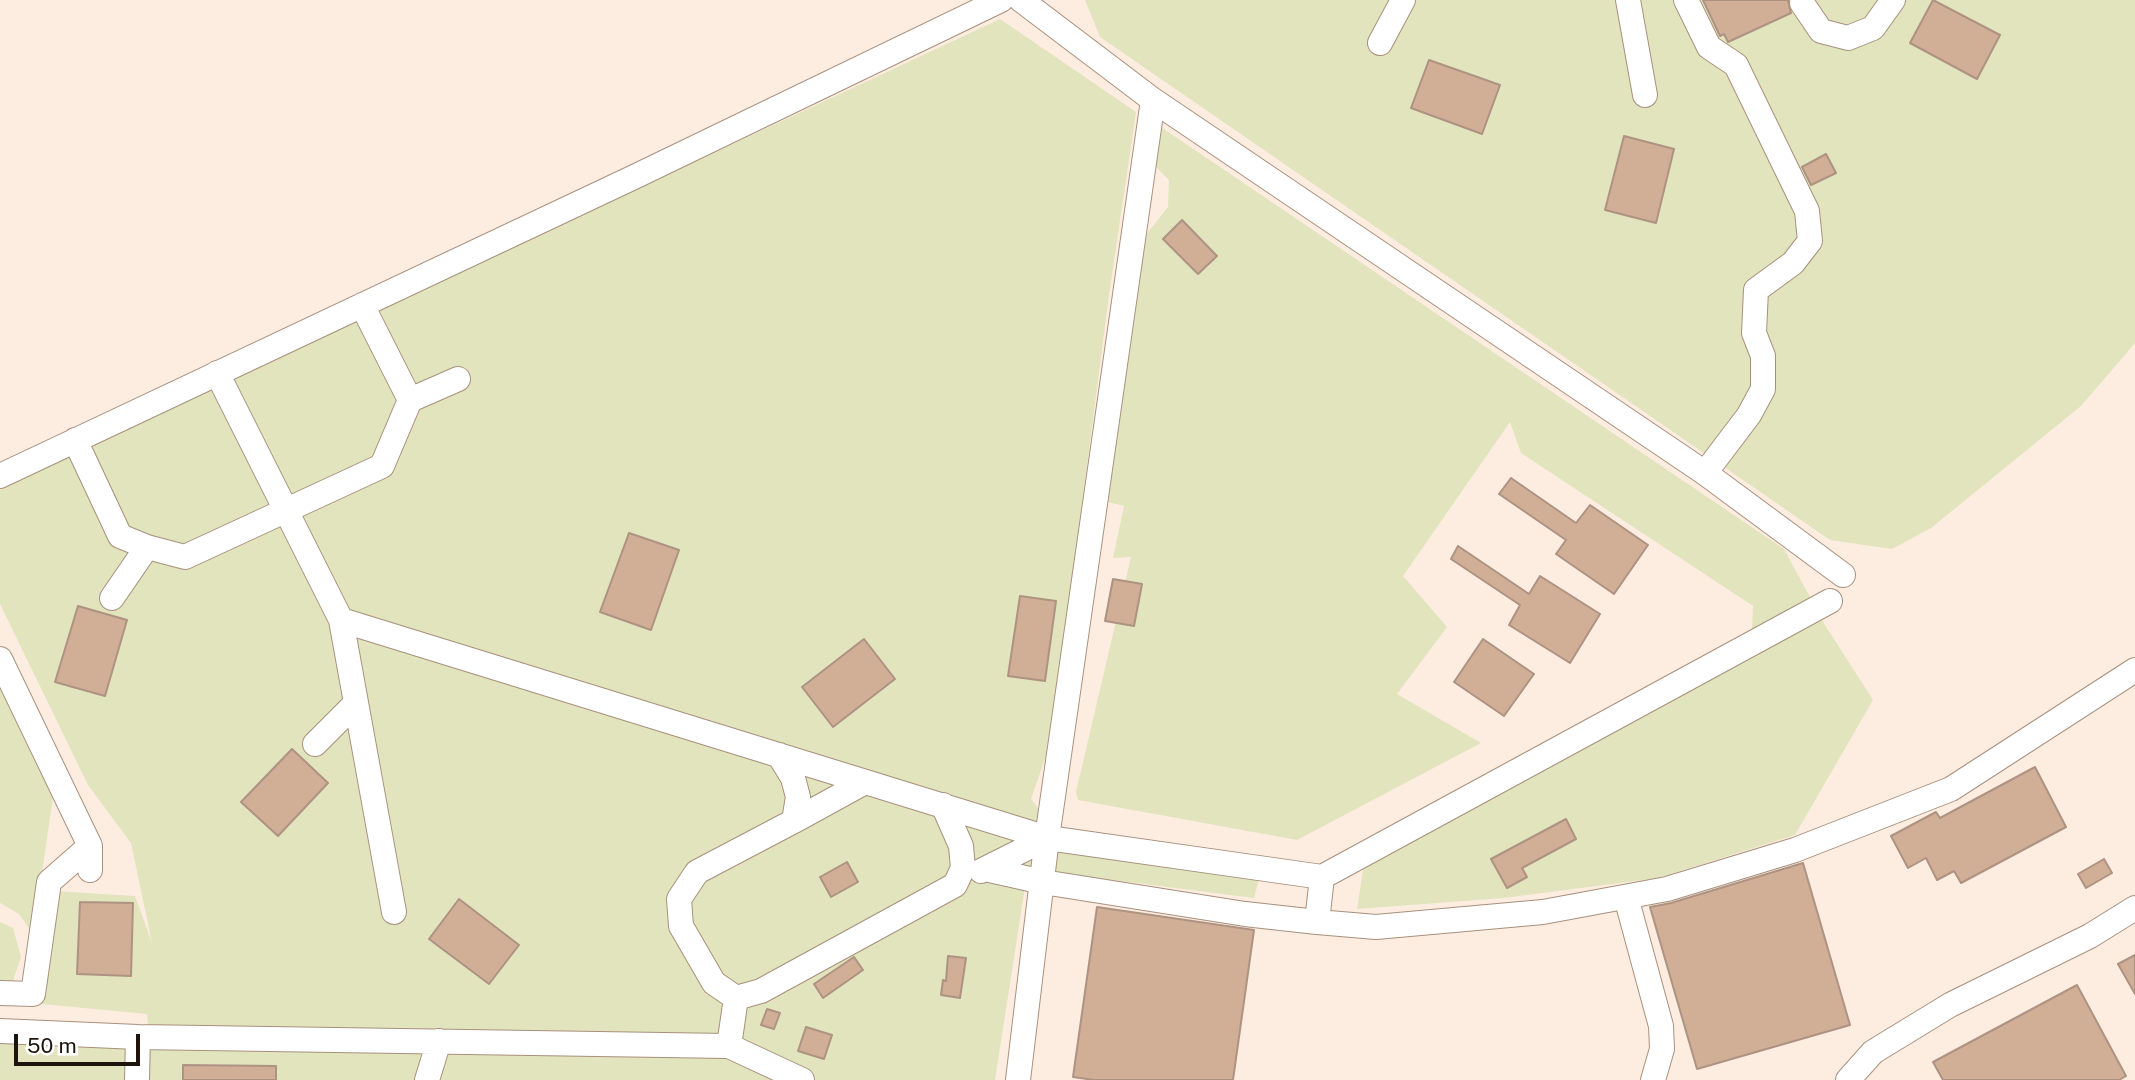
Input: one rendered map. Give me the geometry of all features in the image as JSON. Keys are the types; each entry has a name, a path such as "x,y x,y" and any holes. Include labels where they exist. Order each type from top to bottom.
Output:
{"lane":[{"path":"0,476 1001,0"},
{"path":"1021,0 1153,100 1705,473 1843,575"},
{"path":"1380,43 1403,0"},
{"path":"1628,0 1645,95"},
{"path":"1686,0 1709,47 1735,65 1807,211 1810,241 1793,262 1756,290 1754,333 1763,356 1763,389 1749,415 1705,473"},
{"path":"1802,3 1821,31 1848,38 1873,28 1894,0"},
{"path":"1018,1080 1047,838 1153,100"},
{"path":"362,305 410,400"},
{"path":"217,373 341,620 394,912"},
{"path":"75,440 120,536 147,547 185,557 382,466 410,400 458,379"},
{"path":"112,598 147,547"},
{"path":"341,620 1047,838 1322,877 1830,601"},
{"path":"0,659 90,858 49,882 33,994 32,1032"},
{"path":"985,869 1042,882 1245,914 1376,927 1543,912 1667,889 1795,850 1951,789 2135,670"},
{"path":"315,744 356,703"},
{"path":"779,755 793,778 798,797 794,821"},
{"path":"865,782 697,872 679,899 681,926 713,983 736,998 761,991 1047,838"},
{"path":"943,805 961,846 963,868 955,885"},
{"path":"1317,922 1322,877"},
{"path":"1626,897 1661,1026 1662,1049 1653,1080"},
{"path":"1848,1080 1873,1052 1951,1005 2090,936 2135,908"},
{"path":"0,993 33,994"},
{"path":"729,1046 736,998"},
{"path":"0,1031 138,1037 729,1046 802,1080"},
{"path":"137,1080 138,1037"},
{"path":"427,1080 439,1041"}],"green space":[{"path":"1085,0 2135,0 2135,343 2081,406 1931,528 1892,549 1830,540 1100,37"},
{"path":"1000,19 1136,112 1108,302 1052,739 1031,799 1062,840 1259,879 1254,898 1066,874 951,875 978,882 1025,887 995,1080 150,1080 147,1014 42,1004 54,891 135,896 152,943 131,843 88,785 0,604 0,487"},
{"path":"1161,127 1784,549 1825,625 1873,700 1795,835 1658,878 1504,898 1357,909 1364,864 1751,653 1753,606 1521,453 1510,422 1403,576 1447,627 1397,694 1481,743 1297,840 1078,800 1076,792 1131,557 1113,558 1124,506 1108,502 1141,241 1168,207 1169,180 1150,161"},
{"path":"0,685 53,797 33,934 19,914 0,903"},
{"path":"0,922 13,928 21,957 13,981 0,981"},
{"path":"0,1041 127,1046 127,1080 0,1080"}],"building":[{"path":"1703,0 1788,0 1791,13 1728,42 1724,34 1720,36"},
{"path":"1933,0 2000,35 1977,79 1910,43"},
{"path":"1429,60 1500,85 1482,134 1411,108"},
{"path":"1624,136 1674,149 1656,223 1605,210"},
{"path":"1826,154 1836,173 1811,185 1802,167"},
{"path":"1182,220 1217,256 1198,274 1163,239"},
{"path":"1511,478 1576,523 1590,505 1648,545 1614,594 1556,554 1566,540 1499,494"},
{"path":"629,533 679,550 651,630 600,612"},
{"path":"1458,546 1529,594 1540,576 1600,614 1570,663 1509,625 1520,605 1451,559"},
{"path":"1113,579 1142,584 1134,626 1105,621"},
{"path":"1020,596 1056,601 1045,681 1008,676"},
{"path":"78,606 127,620 105,696 55,682"},
{"path":"864,639 895,679 833,727 802,687"},
{"path":"1483,639 1534,674 1504,716 1454,682"},
{"path":"292,749 328,783 278,836 241,802"},
{"path":"2035,767 2066,827 1961,883 1954,871 1937,880 1926,858 1908,868 1891,836 1936,812 1940,818"},
{"path":"1566,819 1576,839 1522,868 1527,877 1507,888 1491,859"},
{"path":"2104,859 2112,873 2086,888 2078,874"},
{"path":"847,862 858,882 831,897 820,877"},
{"path":"1803,863 1850,1025 1697,1069 1650,907"},
{"path":"459,899 519,945 489,984 429,939"},
{"path":"80,902 133,903 131,976 77,974"},
{"path":"1097,907 1254,930 1233,1080 1094,1080 1073,1077"},
{"path":"2135,955 2135,994 2118,964"},
{"path":"948,956 966,958 960,998 941,995 943,980 946,981"},
{"path":"854,957 863,970 823,998 814,984"},
{"path":"2077,985 2126,1076 2119,1080 1943,1080 1933,1062"},
{"path":"767,1009 780,1013 774,1029 761,1025"},
{"path":"806,1027 832,1035 824,1059 798,1051"},
{"path":"183,1065 276,1066 276,1080 183,1080"}]}
